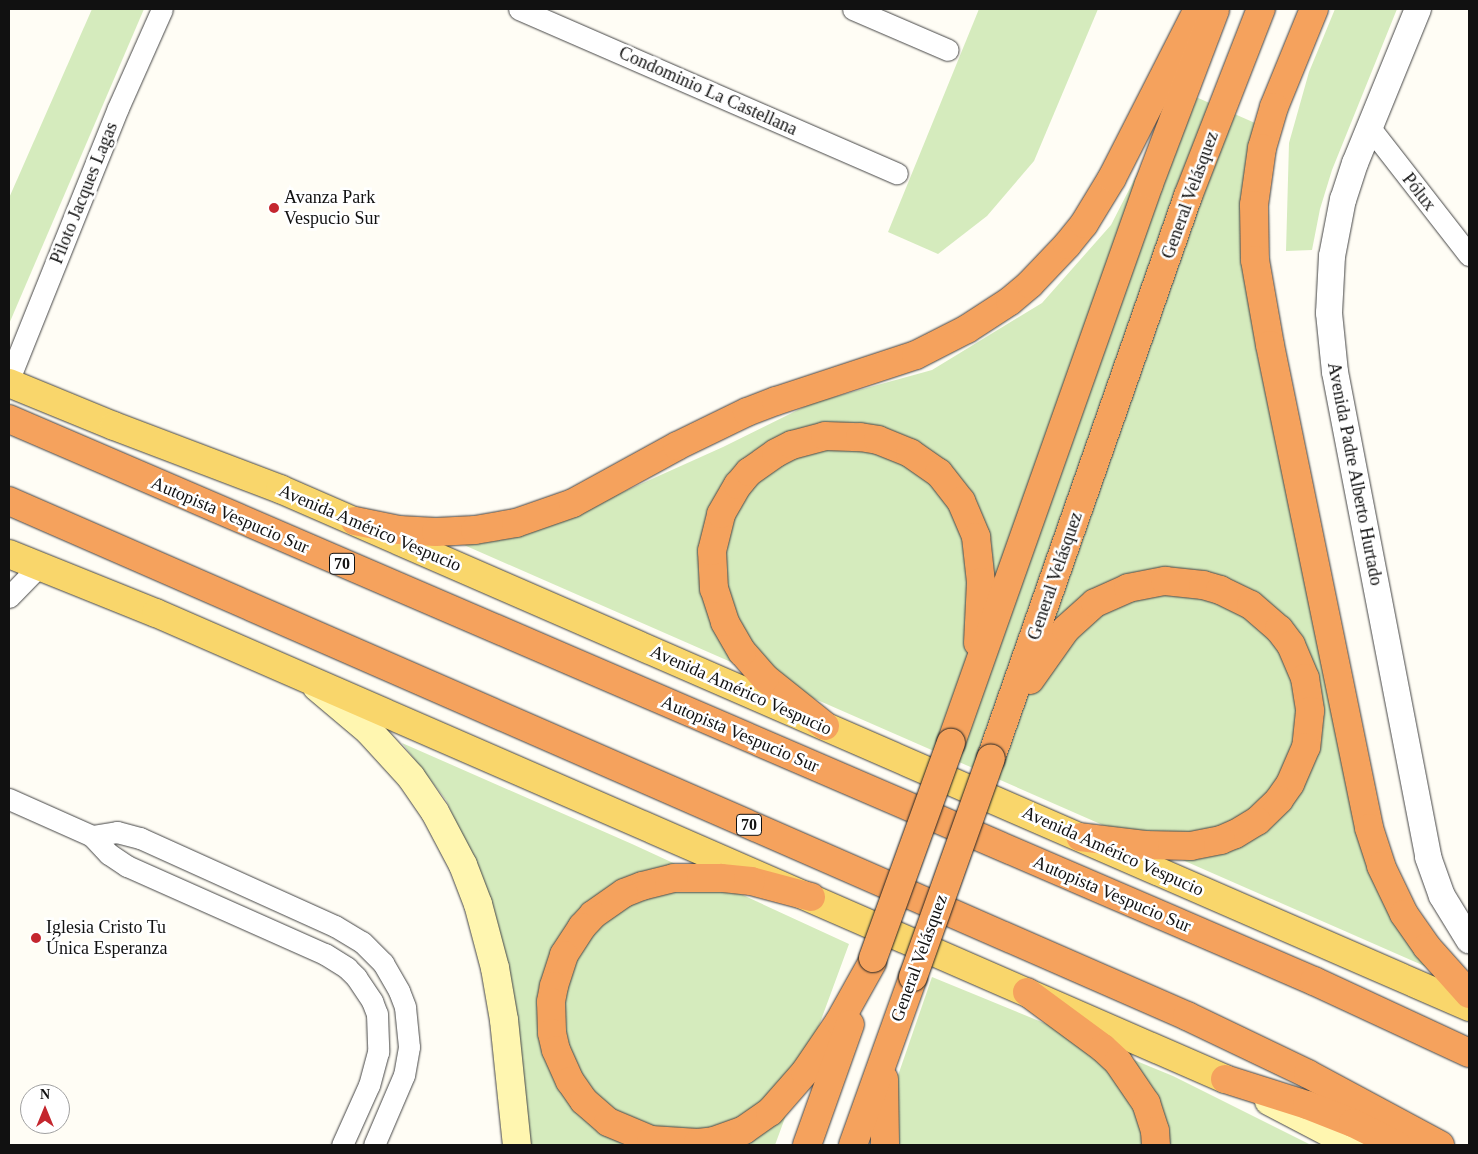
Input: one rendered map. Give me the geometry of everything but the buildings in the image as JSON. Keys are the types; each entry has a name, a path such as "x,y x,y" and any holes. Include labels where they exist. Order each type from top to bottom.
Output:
{"highway":[{"path":"355,521 399,530 436,532 475,530 516,523 573,503 684,442 747,412 916,355 968,329 1010,301 1030,284 1050,265 1084,224 1112,178 1198,9"},
{"path":"807,1145 872,960 976,678 1145,193 1215,9"},
{"name":"General Velásquez","path":"853,1145 1006,717 1188,196 1261,9"},
{"path":"1314,9 1274,107 1262,148 1254,205 1256,267 1353,753 1376,850 1389,884 1414,930 1441,964 1469,994"},
{"name":"Autopista Vespucio Sur","path":"9,420 1314,981 1469,1053"},
{"path":"826,726 765,678 742,652 725,622 714,588 712,551 721,514 728,499 749,472 769,457 792,445 834,436 878,440 925,461 951,486 970,518 979,556 981,591 976,678"},
{"name":"70","path":"9,501 1187,1016 1332,1086 1440,1145"},
{"path":"1006,717 1066,629 1095,604 1128,588 1165,581 1194,583 1220,590 1251,605 1266,616 1291,645 1305,678 1310,711 1309,728 1299,766 1290,784 1265,814 1235,834 1214,842 1191,846 1145,845 1080,837"},
{"path":"811,897 752,881 721,878 674,878 642,886 624,893 593,915 564,955 551,1002 552,1033 556,1050 570,1081 584,1101 608,1122 651,1140 698,1143 714,1141 744,1130 770,1112 805,1072 839,1022 872,960"},
{"path":"1027,992 1103,1048 1118,1062 1146,1103 1155,1130 1156,1145"},
{"path":"885,1054 885,1145"},
{"path":"1226,1078 1315,1108 1397,1145"}],"main road":[{"name":"Avenida Américo Vespucio","path":"9,381 114,426 226,466 355,521 1469,1007"},
{"path":"9,554 156,613 1226,1078 1352,1145"},
{"path":"304,677 369,731 411,777 435,812 463,865 478,904 495,968 504,1020 517,1145"}],"street":[{"name":"Piloto Jacques Lagas","path":"9,381 118,108 162,9"},
{"name":"Condominio La Castellana","path":"519,9 897,173"},
{"path":"854,9 948,50"},
{"name":"Avenida Padre Alberto Hurtado","path":"1418,9 1349,181 1336,227 1329,284 1331,342 1428,858 1442,896 1469,940"},
{"name":"Pólux","path":"1370,128 1469,255"},
{"path":"9,597 39,566"},
{"path":"9,799 92,836 109,854 127,866 325,954 347,968 365,988 377,1014 379,1027 375,1069 342,1145"},
{"path":"92,836 117,832 140,838 335,926 362,942 382,963 399,991 408,1020 409,1047 404,1076 374,1145"},
{"path":"325,954 335,926"}],"green space":[{"path":"92,9 144,9 9,324 9,198"},
{"path":"979,9 1098,9 1034,161 987,216 938,254 888,232"},
{"path":"1335,9 1397,9 1332,170 1320,209 1312,250 1286,251 1289,143 1309,72"},
{"path":"1180,90 1255,123 1246,161 1241,250 1257,353 1341,743 1429,968 464,545 518,534 574,514 723,447 812,403 932,370 1042,303 1111,225"},
{"path":"402,743 632,844 849,944 775,1145 530,1145 478,872 446,800"},
{"path":"932,977 1173,1076 1311,1145 874,1145"}],"place":[{"name":"Avanza Park Vespucio Sur","path":"274,208"},
{"name":"Iglesia Cristo Tu Única Esperanza","path":"36,938"}]}
